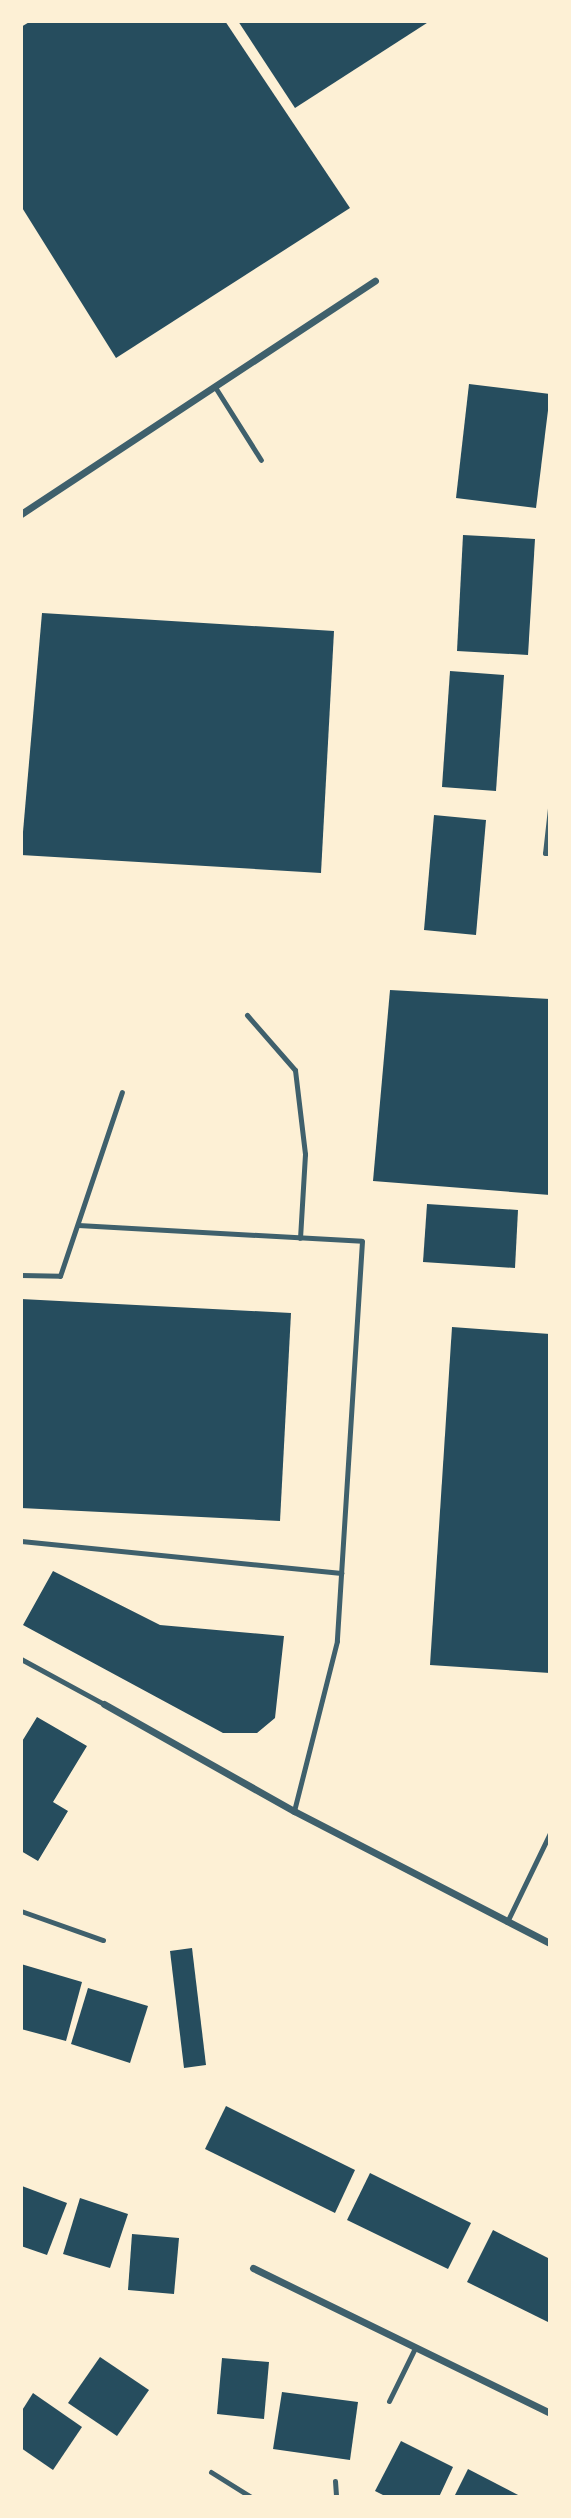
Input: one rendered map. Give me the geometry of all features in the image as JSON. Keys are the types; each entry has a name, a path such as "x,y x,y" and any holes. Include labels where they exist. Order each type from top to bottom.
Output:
{"street":[{"path":"21,514 375,281"},
{"path":"104,1704 294,1811 550,1943"},
{"path":"253,2268 414,2350 550,2413"}],"lane":[{"path":"215,387 261,460"},
{"path":"550,808 545,853 550,853"},
{"path":"247,1015 295,1070 305,1154 300,1238"},
{"path":"21,1275 60,1276 122,1093"},
{"path":"78,1225 362,1241 337,1641 294,1811"},
{"path":"21,1541 341,1573"},
{"path":"21,1659 104,1704"},
{"path":"507,1922 550,1833"},
{"path":"21,1911 103,1940"},
{"path":"389,2401 414,2350"},
{"path":"211,2472 251,2497"},
{"path":"335,2482 336,2497"}],"building":[{"path":"31,21 225,21 350,208 116,358 21,206 21,27"},
{"path":"238,21 430,21 295,108"},
{"path":"469,384 550,394 536,508 456,498"},
{"path":"463,535 535,539 528,655 457,651"},
{"path":"42,613 334,631 321,873 21,855"},
{"path":"450,671 504,675 496,791 442,787"},
{"path":"434,815 486,820 476,935 424,930"},
{"path":"390,990 550,999 550,1195 373,1181"},
{"path":"427,1204 518,1210 515,1268 423,1262"},
{"path":"21,1299 291,1313 280,1521 21,1508"},
{"path":"452,1327 550,1334 550,1673 430,1665"},
{"path":"53,1571 160,1625 284,1636 275,1718 257,1733 223,1733 23,1625"},
{"path":"37,1717 87,1746 53,1802 68,1811 38,1861 21,1851 21,1743"},
{"path":"192,1948 206,2065 184,2068 170,1951"},
{"path":"21,1964 82,1982 66,2041 21,2029"},
{"path":"88,1988 148,2006 130,2063 71,2044"},
{"path":"226,2106 355,2170 335,2213 205,2149"},
{"path":"370,2173 471,2223 448,2269 347,2220"},
{"path":"22,2186 67,2203 47,2255 21,2246"},
{"path":"80,2198 128,2214 110,2268 63,2254"},
{"path":"493,2230 550,2259 550,2323 467,2282"},
{"path":"132,2234 179,2238 174,2294 128,2290"},
{"path":"100,2357 149,2390 117,2436 68,2403"},
{"path":"222,2358 269,2362 264,2419 217,2414"},
{"path":"282,2392 358,2402 350,2460 273,2449"},
{"path":"33,2393 82,2427 53,2470 21,2448 21,2412"},
{"path":"401,2441 453,2467 439,2497 387,2497 375,2491"},
{"path":"468,2469 522,2497 454,2497"}]}
